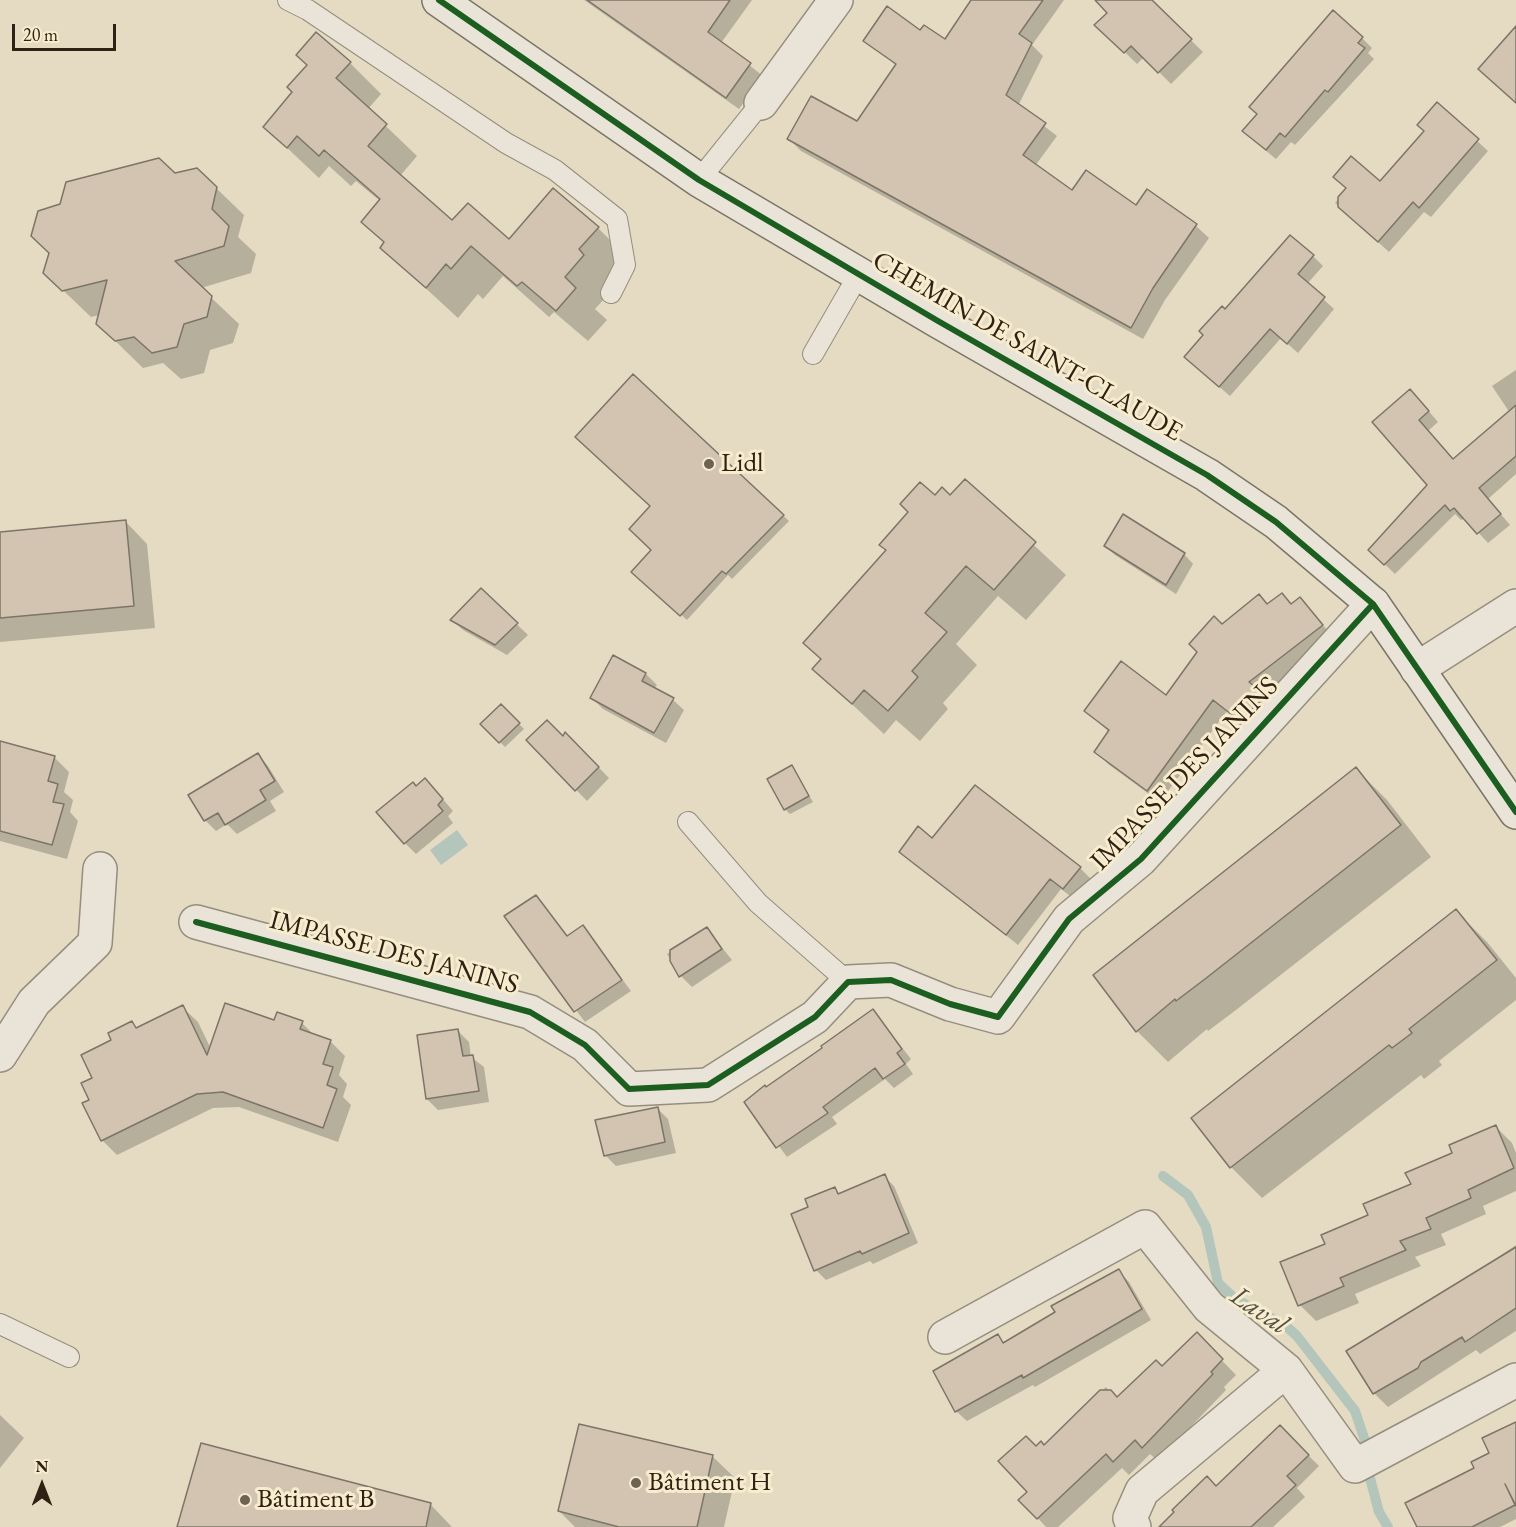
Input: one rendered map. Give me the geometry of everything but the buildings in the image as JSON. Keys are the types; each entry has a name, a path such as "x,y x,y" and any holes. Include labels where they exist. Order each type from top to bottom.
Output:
{"street":[{"name":"CHEMIN DE SAINT-CLAUDE","path":"439,0 699,180 1207,475 1276,522 1373,604 1516,812"},
{"path":"761,103 836,0"},
{"name":"IMPASSE DES JANINS","path":"196,922 530,1012 585,1045 629,1089 708,1085 815,1017 848,982 891,980 950,1004 998,1017 1069,919 1142,859 1373,604"},
{"path":"1417,669 1516,606"},
{"path":"0,1055 34,1002 95,943 100,869"},
{"path":"945,1337 1145,1227 1209,1306 1286,1370 1355,1466 1516,1380"},
{"path":"1134,1527 1130,1518 1142,1491 1286,1370"}],"lane":[{"path":"288,0 308,10 506,144 555,170 617,219 625,265 611,293"},
{"path":"699,180 761,103"},
{"path":"813,354 859,274"},
{"path":"688,822 758,903 848,982"},
{"path":"0,1324 69,1357"}],"shaded area":[{"path":"457,830 468,845 441,865 430,850"}],"waterway":[{"name":"Laval","path":"1163,1176 1188,1195 1206,1227 1218,1283 1235,1299 1286,1326 1297,1336 1355,1411 1366,1444"},
{"name":"Laval","path":"1370,1478 1379,1512 1388,1527"}],"cycle path":[{"path":"439,0 699,180 938,321 1207,475 1276,522 1373,604 1516,812"},
{"path":"196,922 530,1012 585,1045 629,1089 708,1085 815,1017 848,982 891,980 950,1004 998,1017 1069,919 1141,859 1373,604"}],"place":[{"name":"Lidl","path":"709,464"},
{"name":"Bâtiment H","path":"636,1483"},
{"name":"Bâtiment B","path":"245,1500"}]}
